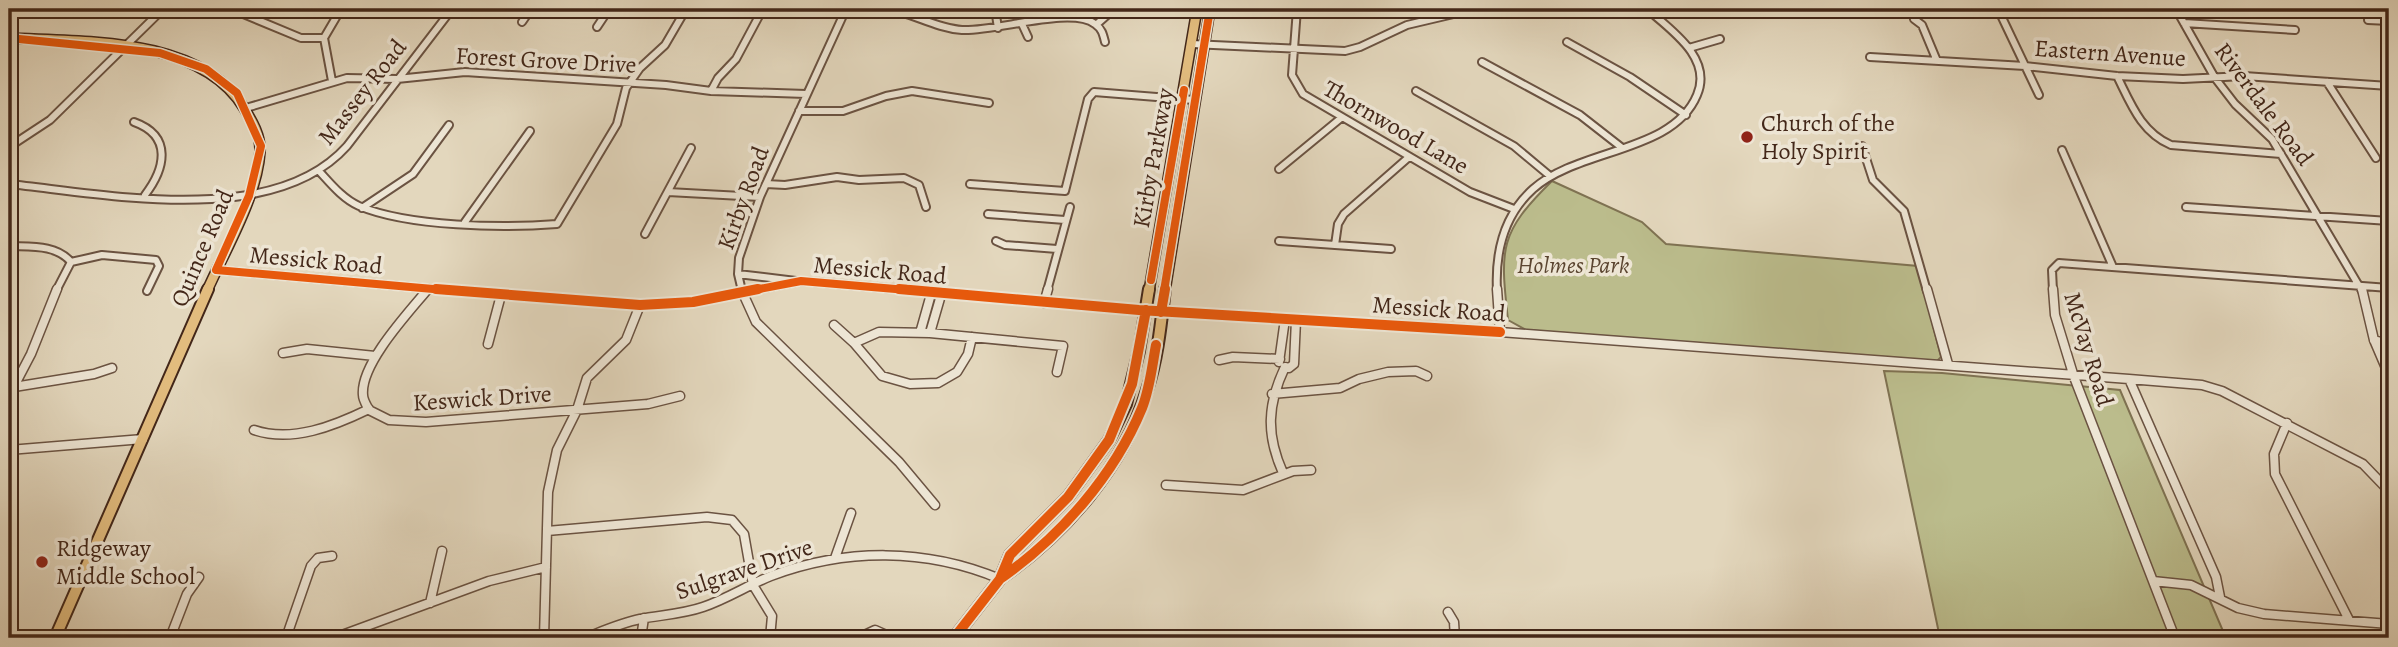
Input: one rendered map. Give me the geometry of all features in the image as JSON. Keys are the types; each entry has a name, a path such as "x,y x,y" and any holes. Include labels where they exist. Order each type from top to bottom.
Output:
{"main road":[{"name":"Kirby Parkway","path":"954,638 1000,579 1010,555 1068,497 1109,440 1132,384 1197,9"},
{"name":"Kirby Parkway","path":"1000,579 1024,564 1066,520 1110,467 1142,407 1149,384 1210,9"},
{"name":"Quince Road","path":"9,38 124,48 170,56 206,69 233,88 246,108 261,146 249,196 55,638"}],"street":[{"path":"9,148 50,120 163,9"},
{"path":"231,9 301,38 324,38"},
{"path":"332,81 324,38 341,9"},
{"name":"Massey Road","path":"9,184 202,199 249,196 288,186 319,171 343,151 452,9"},
{"path":"522,22 531,9"},
{"path":"597,27 609,9"},
{"path":"319,171 343,197 362,208 386,215 509,225 557,224 564,217 619,120 622,98 630,82 642,66 665,45 686,9"},
{"name":"Kirby Road","path":"846,9 760,197 739,258 738,274 742,292 756,322 899,462 935,505"},
{"path":"889,9 948,28 998,28 1065,18 1083,19 1097,24 1104,32 1105,42"},
{"path":"995,9 998,28"},
{"path":"1097,24 1114,9"},
{"name":"Thornwood Lane","path":"1297,9 1292,75 1297,87 1308,98 1469,192 1514,209"},
{"path":"1192,44 1328,52 1353,49 1407,25 1475,9"},
{"path":"1500,332 1496,259 1501,237 1514,209 1550,176 1584,159 1661,132 1686,115 1696,100 1700,83 1699,68 1689,48 1647,9"},
{"path":"1998,9 2039,95"},
{"name":"Riverdale Road","path":"2176,9 2216,78 2235,104 2259,125 2281,154 2361,285 2374,341 2389,374"},
{"path":"711,91 718,78 736,59 759,16"},
{"path":"1914,19 1922,25 1937,61"},
{"path":"2368,20 2389,21"},
{"path":"2184,23 2295,30"},
{"path":"1022,24 1028,37"},
{"path":"1689,48 1720,39"},
{"path":"1567,42 1630,77 1686,115"},
{"name":"Eastern Avenue","path":"1870,57 2025,66 2117,76 2244,76 2389,86"},
{"path":"1482,62 1574,111 1620,147"},
{"name":"Forest Grove Drive","path":"246,108 347,78 397,79 465,72 630,82 711,91 806,94"},
{"path":"2117,76 2148,133 2158,140 2171,145 2281,154"},
{"path":"2327,82 2376,158"},
{"path":"799,111 835,112 893,94 912,91 989,103"},
{"path":"1416,91 1514,146 1550,176"},
{"path":"970,184 1065,191 1091,93 1194,100"},
{"path":"1279,169 1341,118"},
{"path":"134,122 144,125 152,134 163,158 160,173 145,195"},
{"path":"362,208 413,174 449,125"},
{"path":"465,222 530,131"},
{"path":"1861,146 1873,180 1904,211 1948,364"},
{"path":"645,234 691,148"},
{"path":"2062,150 2113,267"},
{"path":"1335,245 1338,224 1344,214 1409,157"},
{"path":"766,184 785,185 833,177 859,180 904,178 919,185 926,207"},
{"path":"668,192 760,197"},
{"path":"1044,303 1070,207"},
{"path":"2186,207 2389,222"},
{"path":"988,214 1065,220"},
{"path":"996,241 1004,245 1057,249"},
{"path":"1279,241 1391,249"},
{"path":"10,248 57,251 66,254 71,262"},
{"path":"71,262 102,255 156,260 159,266 147,291"},
{"path":"9,396 31,354 46,314 71,262"},
{"name":"McVay Road","path":"2175,638 2074,377 2054,315 2052,270 2059,263 2389,288"},
{"name":"Messick Road","path":"216,270 640,305 693,302 801,281 1161,312 1500,332 2202,385 2238,398 2362,464 2389,491"},
{"path":"738,274 801,281"},
{"path":"254,430 268,435 320,429 338,425 369,409 362,395 363,382 375,356 428,289"},
{"path":"920,333 932,294"},
{"path":"488,344 501,295"},
{"path":"930,333 941,295"},
{"path":"544,638 550,477 561,440 577,410 587,378 626,340 640,305"},
{"path":"1285,319 1279,363 1285,368 1293,367 1295,360 1296,320"},
{"path":"834,325 854,343 882,376 910,384 944,381 957,372 968,354 972,337"},
{"path":"854,343 879,332 930,333 1063,346 1057,372"},
{"path":"2374,341 2389,344"},
{"path":"283,353 301,349 375,356"},
{"path":"1219,360 1233,357 1280,359"},
{"path":"14,387 94,374 111,368"},
{"path":"1283,473 1267,429 1272,394 1285,368"},
{"path":"1272,394 1340,388 1359,379 1388,372 1416,371 1427,376"},
{"path":"2129,379 2216,577 2220,597"},
{"name":"Keswick Drive","path":"369,409 383,418 406,423 655,404 680,396"},
{"path":"2287,423 2274,447 2271,459 2275,474 2349,620"},
{"path":"9,450 143,439"},
{"path":"1167,485 1177,484 1218,491 1244,490 1267,483 1283,473 1311,470"},
{"path":"835,558 850,513"},
{"path":"547,531 707,517 736,522 744,534 753,584 772,615 774,624 770,638"},
{"path":"430,603 442,551"},
{"name":"Sulgrave Drive","path":"585,638 644,618 704,607 785,571 835,558 879,555 953,561 971,565 1000,579"},
{"path":"286,638 309,569 318,558 332,556"},
{"path":"334,638 500,578 546,567"},
{"path":"170,638 187,594 200,577"},
{"path":"2153,581 2191,585 2238,608 2264,614 2389,624"},
{"path":"1448,612 1454,622 1455,638"},
{"path":"640,638 644,618"},
{"path":"858,638 874,630 893,638"}],"green space":[{"name":"Holmes Park","path":"1552,181 1642,222 1666,244 1918,266 1941,357 1937,361 1526,330 1508,320 1504,258 1513,229"},
{"path":"1884,371 1942,373 2120,390 2226,638 1940,638"}],"cycle path":[{"path":"1161,312 1210,9"},
{"path":"9,38 160,53 206,69 237,93 261,146 249,196 216,270 640,305 693,302 801,281 1139,310 1500,332"},
{"path":"1151,280 1184,90"},
{"path":"954,638 1000,579 1010,555 1068,497 1109,440 1132,384 1146,310"},
{"path":"1000,579 1021,565 1063,526 1101,479 1142,407 1156,345"}],"place":[{"name":"Church of the Holy Spirit","path":"1747,137"},
{"name":"Ridgeway Middle School","path":"42,562"}]}
